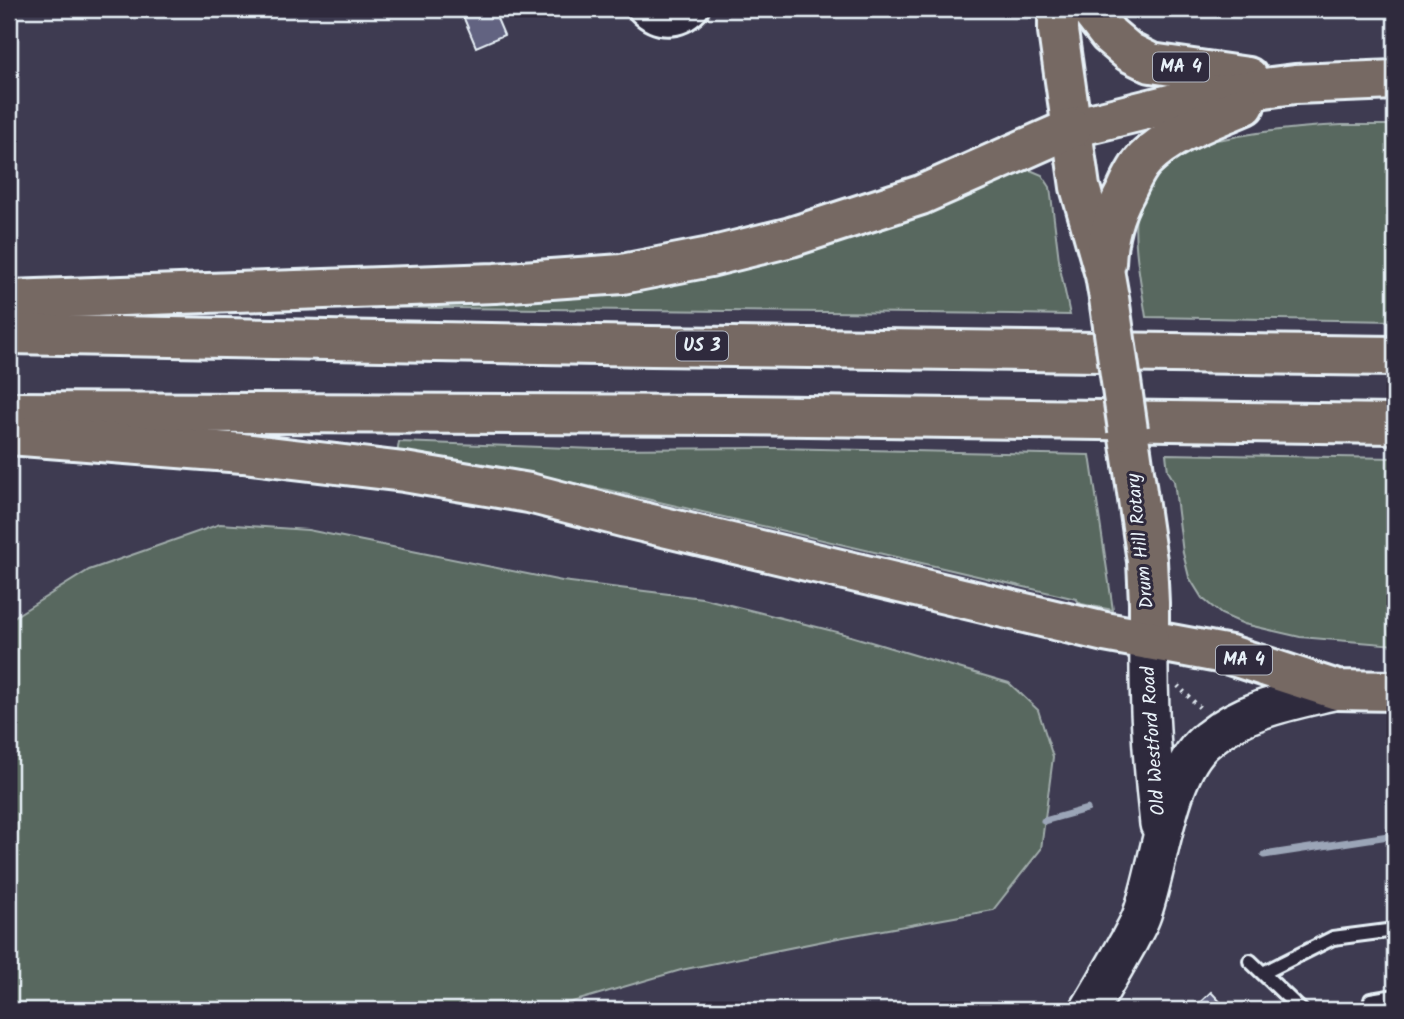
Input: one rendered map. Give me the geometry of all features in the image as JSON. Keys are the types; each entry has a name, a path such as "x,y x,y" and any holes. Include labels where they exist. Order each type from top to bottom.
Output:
{"main road":[{"path":"9,300 495,283 622,274 710,257 791,237 921,195 1072,128 1058,31 1058,9"},
{"name":"MA 4","path":"1089,9 1109,35 1129,52 1151,63 1295,84"},
{"name":"Drum Hill Rotary","path":"1149,640 1147,561 1107,286 1080,187 1072,128 1203,96 1295,84 1395,80"},
{"name":"Drum Hill Rotary","path":"1107,286 1107,240 1116,208 1143,161 1162,145 1191,128 1295,84"},
{"name":"US 3","path":"9,334 1395,356"},
{"path":"9,412 716,415 1395,424"},
{"path":"9,435 243,453 404,472 529,493 1105,632 1149,640"},
{"name":"MA 4","path":"1149,640 1230,655 1337,690 1395,691"},
{"name":"Old Westford Road","path":"1149,640 1149,715 1161,841"},
{"name":"Old Westford Road","path":"1089,1010 1141,918 1176,790 1192,756 1206,740 1242,717 1337,690"}],"street":[{"path":"641,9 652,18 667,22 681,19 695,9"}],"lane":[{"path":"1263,973 1334,938 1395,930"},
{"path":"1250,961 1301,1010"},
{"path":"1369,1010 1371,1000 1395,996"}],"path":[{"path":"1172,683 1180,687 1207,716"}],"shaded area":[{"path":"1342,125 1395,125 1395,321 1146,317 1135,221 1140,199 1152,179 1168,162 1177,154 1205,142 1271,131"},
{"path":"1030,170 1042,175 1050,187 1060,268 1070,315 253,306 566,296 686,282 809,251 902,222"},
{"path":"399,442 596,449 775,448 1090,455 1113,610 1081,604 1076,599 612,491 526,473 397,454"},
{"path":"1166,454 1395,458 1395,645 1300,637 1244,624 1221,614 1202,598 1189,577 1183,553 1174,481 1168,471"},
{"path":"220,524 308,530 562,581 702,598 837,632 1009,683 1038,710 1053,757 1041,849 993,910 681,970 545,1010 9,1010 9,620 89,570"}],"building":[{"path":"460,9 493,9 504,35 476,47"},
{"path":"1211,992 1228,1010 1192,1010"}],"waterway":[{"path":"1044,821 1087,809"},
{"path":"1264,855 1395,835"}]}
